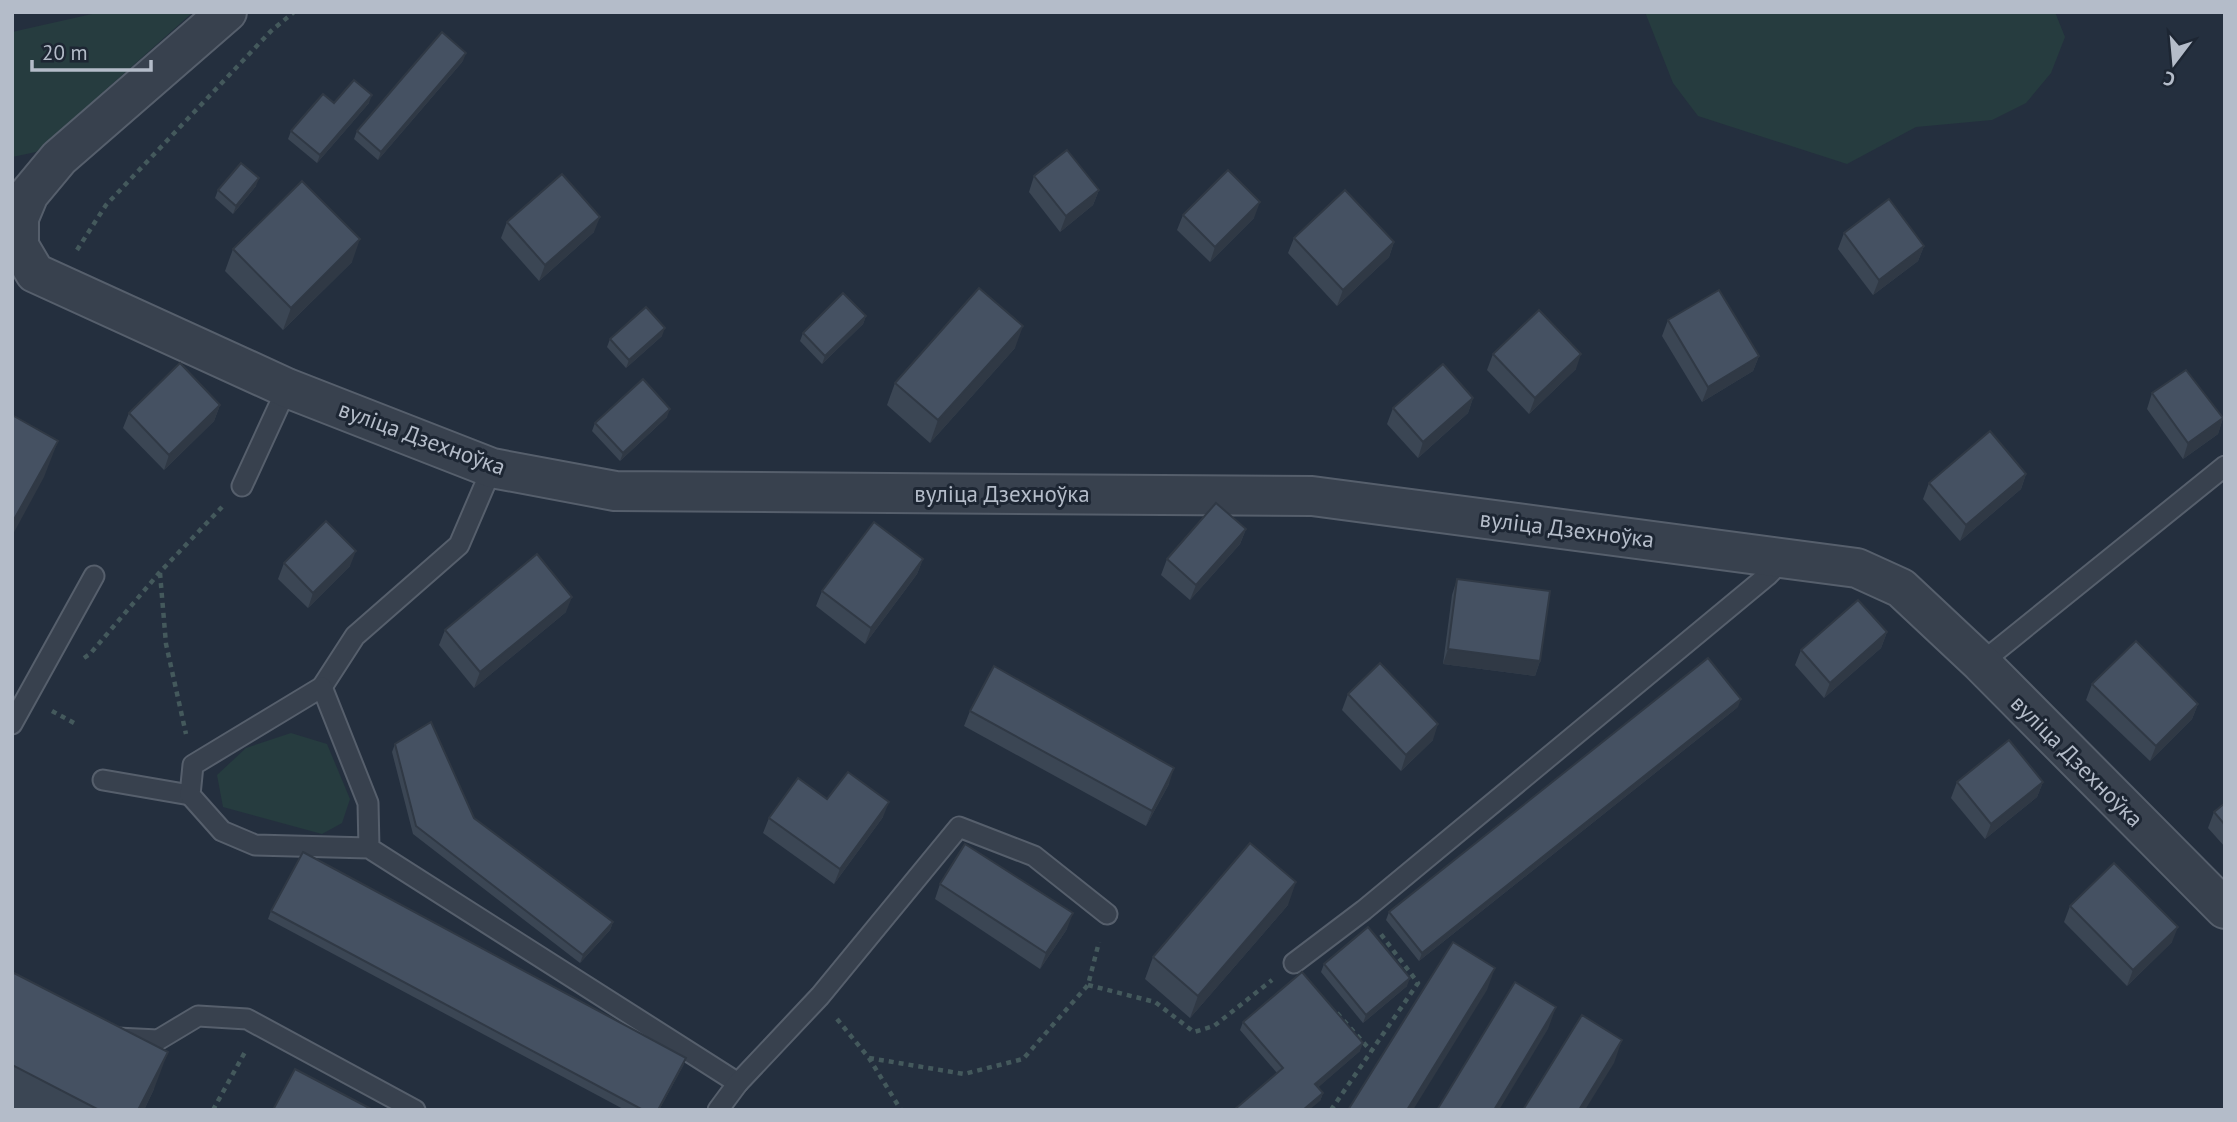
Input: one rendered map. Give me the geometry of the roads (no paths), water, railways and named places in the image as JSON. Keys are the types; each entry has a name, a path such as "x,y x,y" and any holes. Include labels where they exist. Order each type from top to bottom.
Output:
{"street":[{"name":"вуліца Дзехноўка","path":"227,12 59,158 29,194 19,218 19,246 23,267 287,388 492,468 615,491 1312,496 1857,568 1900,588 1981,663 2225,909"},
{"path":"12,184 59,158"}],"lane":[{"path":"242,486 287,388"},
{"path":"1981,663 2225,466"},
{"path":"190,795 193,765 322,687 355,636 458,545 492,468"},
{"path":"1294,963 1363,910 1756,585 1786,557"},
{"path":"12,724 94,576"},
{"path":"322,687 368,803 369,848"},
{"path":"103,780 190,795 222,831 255,845 369,848 738,1083"},
{"path":"718,1110 738,1083 820,996 959,827 1034,856 1107,914"},
{"path":"103,1031 114,1037 158,1040 198,1016 247,1018 415,1110"}]}
